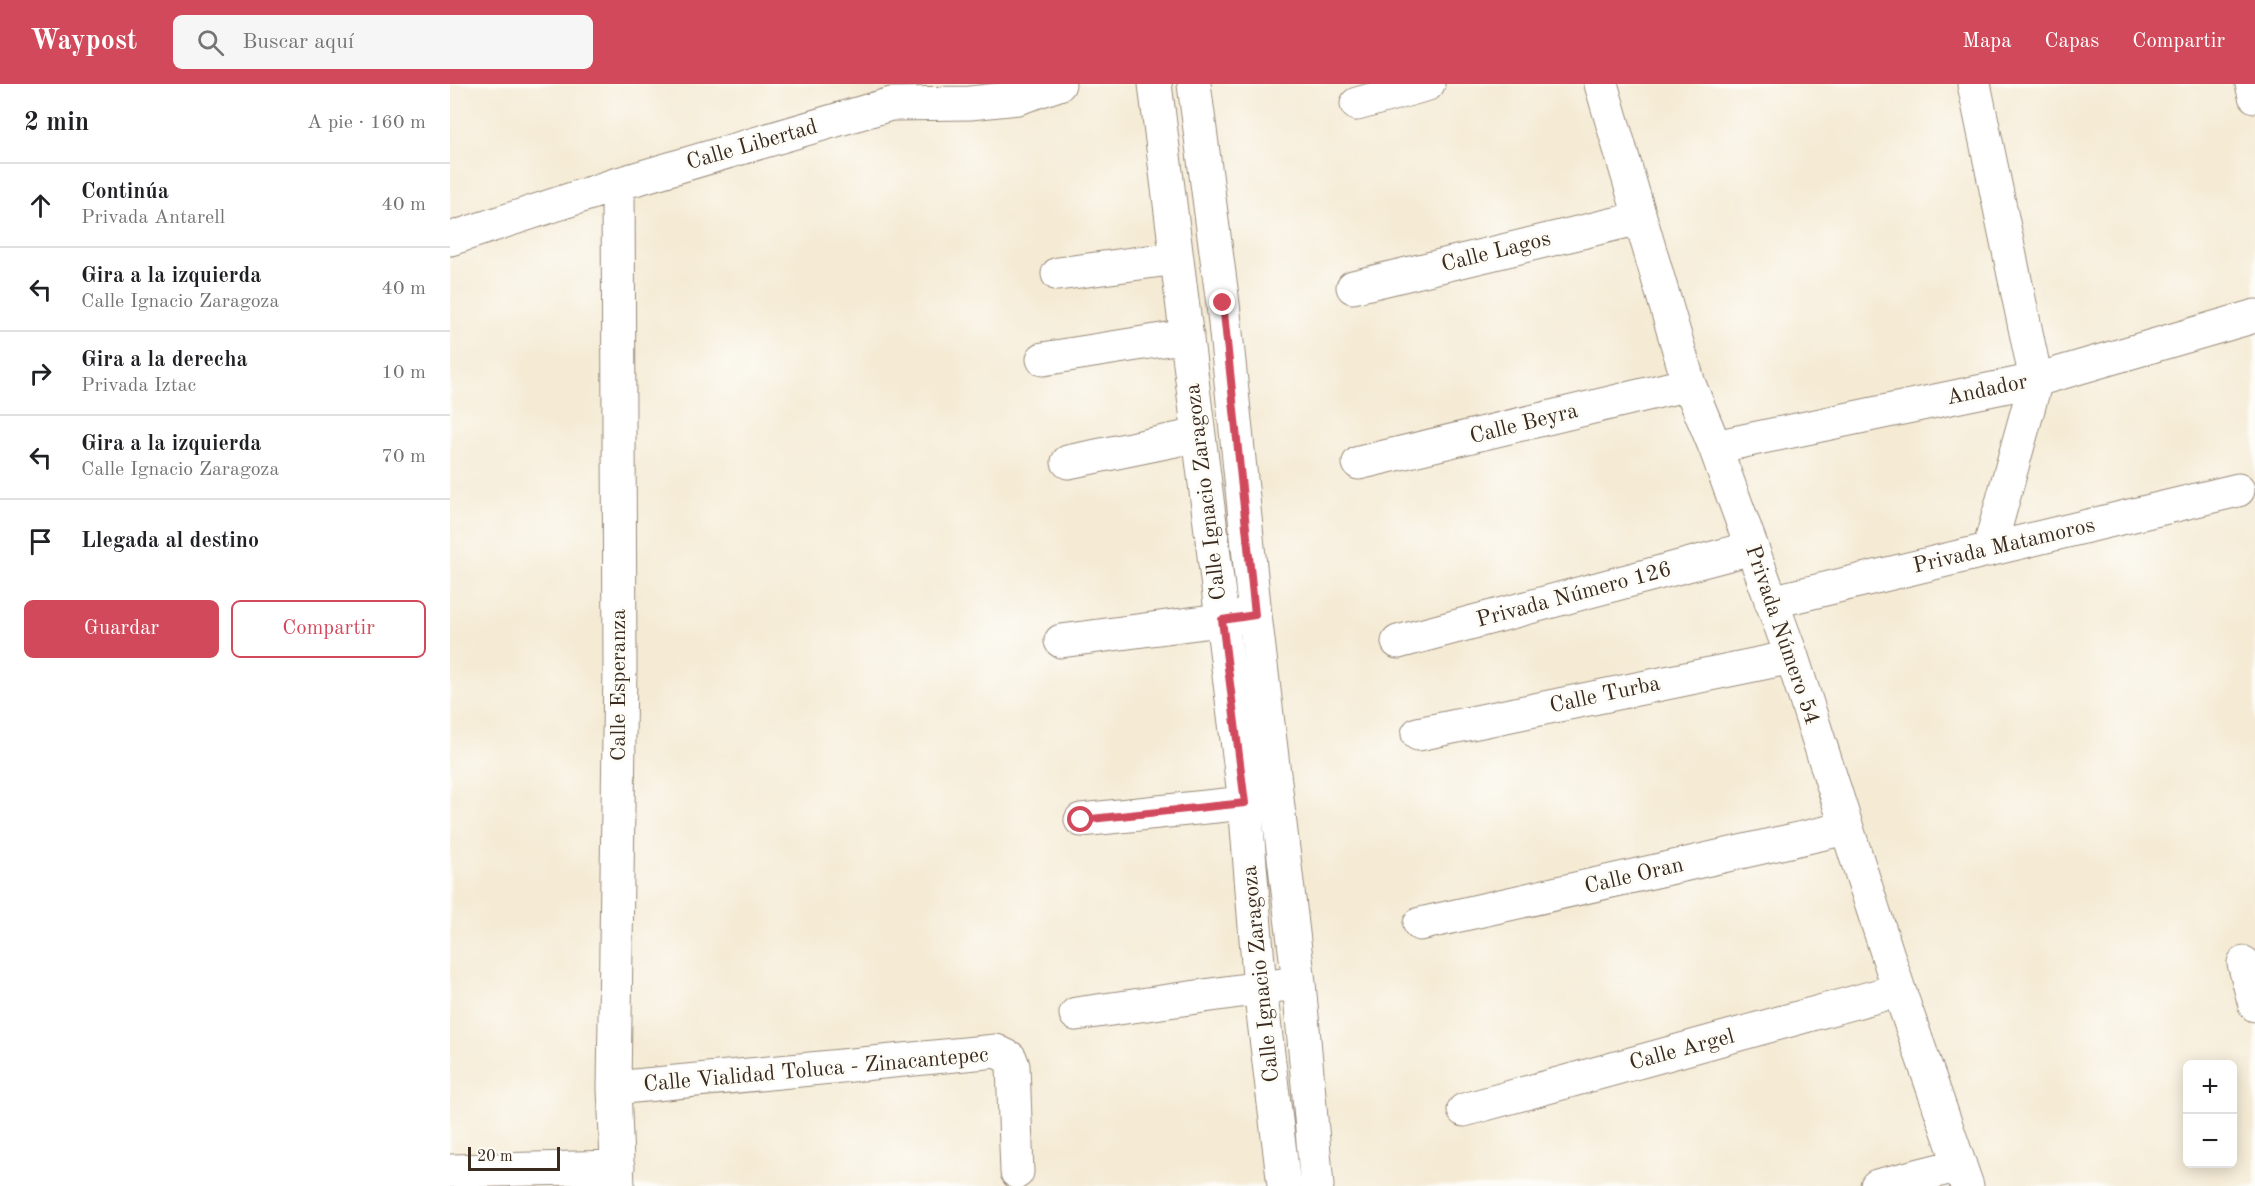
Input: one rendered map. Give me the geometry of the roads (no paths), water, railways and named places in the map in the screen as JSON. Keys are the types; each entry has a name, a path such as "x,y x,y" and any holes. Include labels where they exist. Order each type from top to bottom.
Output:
{"street":[{"name":"Calle Libertad","path":"450,239 891,94 970,103 1018,98 1059,84"},
{"name":"Calle Ignacio Zaragoza","path":"1155,84 1245,803 1260,988 1284,1186"},
{"name":"Calle Ignacio Zaragoza","path":"1194,84 1223,303 1255,615 1299,983 1317,1186"},
{"path":"1357,104 1428,84"},
{"name":"Privada Número 54","path":"1601,84 1689,384 1715,447 1792,657 1899,990 1963,1175"},
{"path":"1974,84 2036,380 1989,550"},
{"path":"2252,84 2255,96"},
{"path":"1162,151 1201,145"},
{"name":"Calle Esperanza","path":"618,184 620,667 614,1088 618,1176"},
{"name":"Calle Lagos","path":"1353,287 1640,218"},
{"path":"1058,274 1177,258"},
{"name":"Andador","path":"1715,447 2036,380 2255,316"},
{"path":"1043,359 1187,336"},
{"name":"Calle Beyra","path":"1359,463 1689,384"},
{"path":"1068,462 1199,435"},
{"name":"Privada Matamoros","path":"1771,602 2238,490"},
{"name":"Privada Número 126","path":"1398,642 1751,548"},
{"path":"1061,641 1255,615"},
{"name":"Calle Turba","path":"1418,734 1792,657"},
{"path":"1081,820 1245,803"},
{"name":"Calle Oran","path":"1420,924 1847,828"},
{"path":"2244,963 2255,1005"},
{"path":"1076,1014 1299,983"},
{"name":"Calle Argel","path":"1464,1110 1899,990"},
{"name":"Calle Vialidad Toluca - Zinacantepec","path":"614,1088 996,1051 1010,1058 1013,1066 1017,1172"},
{"path":"450,1171 618,1176"},
{"path":"1877,1186 1963,1175"}]}
